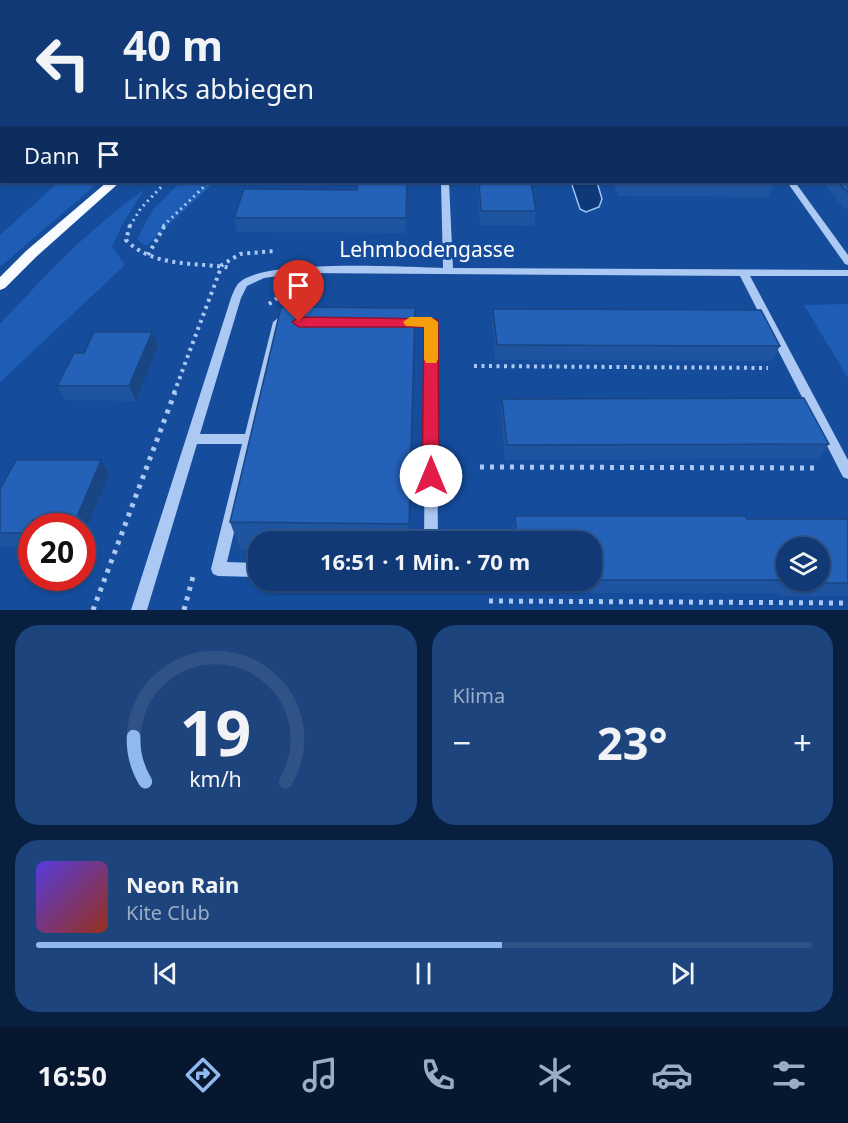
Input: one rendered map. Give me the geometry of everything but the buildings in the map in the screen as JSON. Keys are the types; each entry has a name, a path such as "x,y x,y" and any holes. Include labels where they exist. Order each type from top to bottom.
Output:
{"main road":[{"path":"0,285 31,254 113,183"}],"street":[{"path":"445,183 448,269"},
{"path":"792,183 848,262"},
{"name":"Lehmbodengasse","path":"139,610 236,298 243,284 262,275 301,270 448,269 848,273"},
{"path":"742,272 847,471"},
{"path":"248,570 218,569 278,322 301,322"},
{"path":"396,322 431,322 431,531"},
{"path":"192,439 249,439"}],"path":[{"path":"165,183 150,196 132,219 126,240 132,247 148,255 169,261 222,265 262,275"},
{"path":"148,255 151,244 162,227 208,183"},
{"path":"474,366 793,368"},
{"path":"480,467 847,471"},
{"path":"489,601 848,603"}],"shaded area":[{"path":"58,183 98,183 0,267 0,235"},
{"path":"180,183 214,183 146,246 137,239 153,209"},
{"path":"571,183 597,183 602,199 599,207 586,212 580,209"},
{"path":"144,190 123,223 112,247 125,265 0,382 0,324 51,270 104,220"},
{"path":"848,304 848,378 804,305"}],"slow traffic":[{"path":"410,322 431,322 431,359"}],"route":[{"path":"299,322 431,322 431,476"}]}
